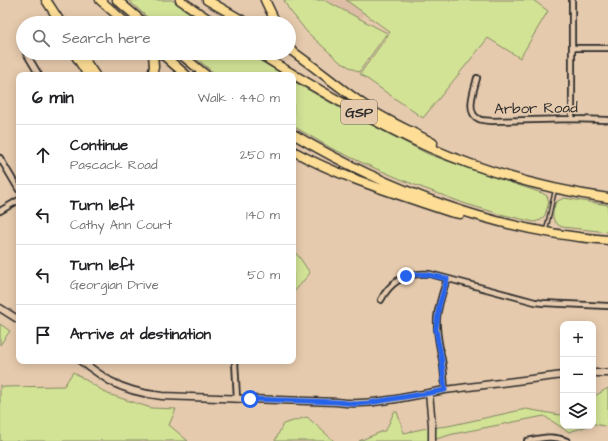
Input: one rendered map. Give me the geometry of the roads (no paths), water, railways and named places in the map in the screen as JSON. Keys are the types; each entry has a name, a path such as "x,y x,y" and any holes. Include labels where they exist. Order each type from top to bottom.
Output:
{"highway":[{"path":"40,0 50,16"},
{"path":"46,0 56,16"},
{"path":"100,0 118,16"},
{"path":"117,0 136,16"},
{"path":"180,0 204,16"},
{"path":"208,0 235,16"},
{"path":"266,0 272,16"},
{"path":"296,51 301,57"},
{"path":"296,54 343,90 374,111 465,161"},
{"path":"78,60 86,72"},
{"path":"85,60 93,72"},
{"path":"153,72 155,60"},
{"path":"169,60 183,72"},
{"path":"188,60 202,72"},
{"name":"GSP","path":"270,60 290,72"},
{"name":"GSP","path":"296,76 378,122 429,147 501,174 555,188 608,198"},
{"path":"296,136 347,163 399,187 447,205 490,218 546,231 608,240"},
{"path":"296,152 327,168 381,189 450,212 490,218"}],"street":[{"path":"572,0 572,119"},
{"path":"572,48 608,48"},
{"path":"30,60 37,72"},
{"name":"Arbor Road","path":"477,78 471,109 473,115 480,120 608,120"},
{"path":"0,158 16,185"},
{"path":"0,210 16,202"},
{"path":"381,300 387,290 398,280 413,274 430,274 539,302 608,306"},
{"path":"445,390 436,329 439,306 447,279"},
{"path":"0,308 16,318"},
{"path":"87,364 114,382 131,390 149,395 356,404 560,374"},
{"path":"235,364 237,399"},
{"path":"596,373 608,373"},
{"path":"429,393 432,441"},
{"path":"527,441 553,437 567,441"}],"lane":[{"path":"546,231 555,188"}]}
